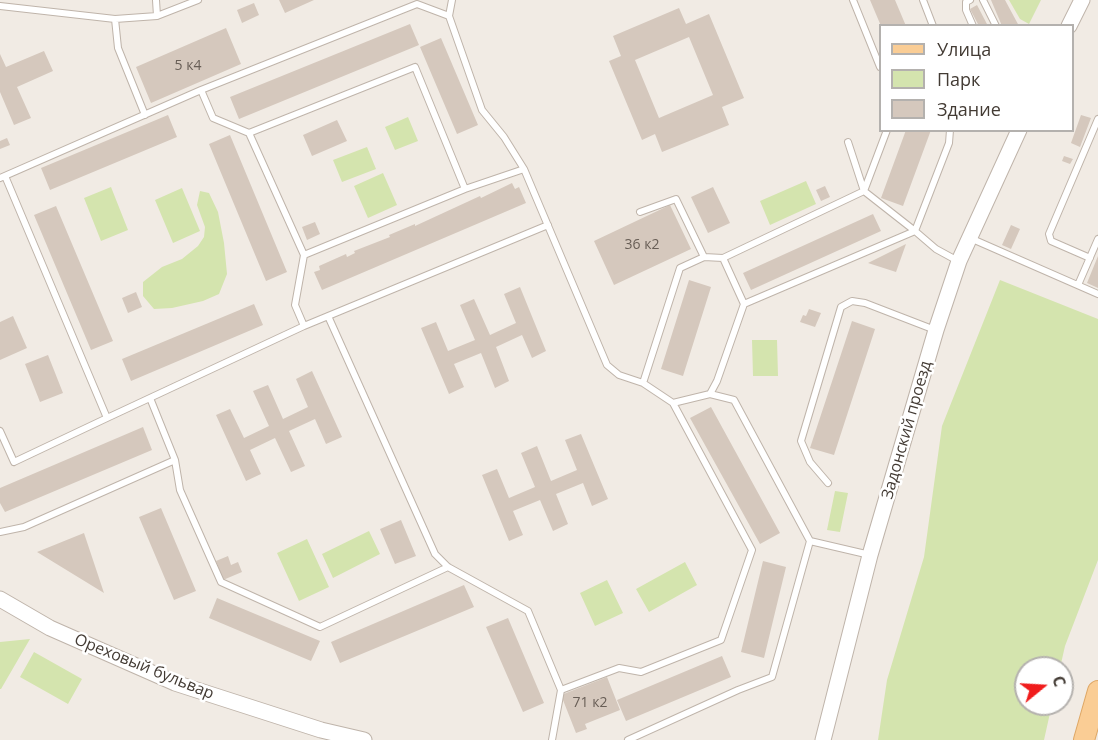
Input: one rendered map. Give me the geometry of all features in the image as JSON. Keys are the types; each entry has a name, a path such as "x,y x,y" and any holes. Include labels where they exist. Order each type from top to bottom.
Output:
{"main road":[{"path":"1084,740 1098,691"}],"street":[{"path":"1070,24 1082,0"},
{"name":"Задонский проезд","path":"822,740 870,555 936,330 959,261 1018,132"},
{"name":"Ореховый бульвар","path":"0,599 50,628 175,683 321,730 364,740"}],"lane":[{"path":"156,0 157,16"},
{"path":"0,6 115,19 157,16 198,0"},
{"path":"452,0 449,16 482,110 524,169 607,365 619,375 643,383 673,402 752,550 721,640 641,672 619,668 561,690"},
{"path":"853,0 879,65"},
{"path":"923,0 932,24"},
{"path":"970,0 966,2 966,10 972,24"},
{"path":"983,0 995,24"},
{"path":"107,418 2,177 201,90 417,4 449,16"},
{"path":"115,19 118,48 145,115"},
{"path":"249,133 415,67 465,189"},
{"path":"201,90 213,118 249,133 304,255 295,305 304,326"},
{"path":"1090,258 1051,241 1049,234 1098,119"},
{"path":"643,383 680,268 704,257 723,258 864,191 886,132"},
{"path":"744,304 915,231 949,143 950,132"},
{"path":"848,142 864,191 936,249 959,261"},
{"path":"304,255 465,189 524,169"},
{"path":"640,212 676,199 704,257"},
{"path":"0,431 14,462 304,326 548,225"},
{"path":"969,238 1098,294"},
{"path":"1078,285 1098,239"},
{"path":"710,394 717,381 744,304 723,258"},
{"path":"828,483 810,462 801,441 841,307 852,301 865,303 936,330"},
{"path":"328,316 435,554 448,567 528,611 561,690 552,740"},
{"path":"628,740 772,677 810,541 734,400 710,394 673,402"},
{"path":"150,398 175,460 180,490 221,582 320,627 448,567"},
{"path":"0,532 24,527 175,460"},
{"path":"810,541 849,552 870,555"}],"green space":[{"path":"1009,0 1041,0 1029,24 1020,19"},
{"path":"408,117 418,141 395,150 385,127"},
{"path":"367,147 376,169 342,182 333,160"},
{"path":"383,173 397,205 368,218 354,186"},
{"path":"806,181 816,204 770,225 760,201"},
{"path":"111,187 128,230 101,241 84,198"},
{"path":"182,188 200,231 173,243 155,200"},
{"path":"200,191 209,193 218,212 227,274 219,294 203,301 172,308 154,309 143,296 143,282 162,267 182,259 198,246 204,237 205,227 197,205"},
{"path":"1000,280 1098,319 1098,560 1063,656 1014,656 1014,716 1049,716 1044,740 878,740 887,680 924,557 942,426"},
{"path":"752,340 777,340 778,376 753,376"},
{"path":"835,491 848,493 840,532 827,530"},
{"path":"369,531 380,554 333,578 322,554"},
{"path":"307,539 329,587 299,601 277,553"},
{"path":"685,562 697,585 649,612 636,589"},
{"path":"607,580 623,613 595,626 580,593"},
{"path":"30,639 1,689 0,689 0,642"},
{"path":"34,652 82,679 68,704 20,677"}],"building":[{"path":"279,0 314,0 285,13"},
{"path":"870,0 895,0 905,24 880,24"},
{"path":"991,0 1005,0 1018,24 1001,24"},
{"path":"254,3 259,15 242,23 237,10"},
{"path":"977,5 987,24 978,24 970,9"},
{"path":"679,8 686,24 709,14 744,98 722,107 729,125 662,152 655,134 642,140 609,61 621,56 613,36","holes":["689,37 713,95 659,118 635,60"]},
{"path":"410,24 419,45 239,119 230,97"},
{"path":"226,28 241,64 151,103 136,67"},
{"path":"441,38 478,125 457,134 420,47"},
{"path":"44,51 53,71 17,87 31,118 14,125 0,92 0,54 6,67"},
{"path":"168,115 177,137 50,190 41,168"},
{"path":"1081,115 1091,118 1080,147 1071,143"},
{"path":"337,120 347,141 312,156 303,135"},
{"path":"905,132 930,132 903,206 881,198"},
{"path":"230,135 287,272 266,281 209,144"},
{"path":"7,138 10,145 0,149 0,141"},
{"path":"1064,156 1073,159 1070,164 1062,161"},
{"path":"512,183 515,189 519,187 526,203 322,290 314,272 320,270 319,266 346,254 347,257 355,253 354,251 390,237 389,235 415,224 415,226"},
{"path":"825,186 830,197 821,201 816,190"},
{"path":"713,187 730,223 708,233 691,197"},
{"path":"670,205 691,249 614,285 594,241"},
{"path":"56,206 113,341 91,350 34,215"},
{"path":"873,214 881,231 751,290 743,273"},
{"path":"315,222 320,234 307,240 302,227"},
{"path":"1011,225 1020,229 1011,249 1002,245"},
{"path":"906,244 896,272 868,263"},
{"path":"1098,256 1098,288 1087,283"},
{"path":"689,280 711,287 683,376 661,369"},
{"path":"520,287 546,351 532,358 522,335 496,347 509,381 495,388 481,353 454,364 464,387 449,394 421,328 436,322 448,351 475,340 460,305 474,299 490,335 516,323 504,294"},
{"path":"136,292 142,307 128,313 122,298"},
{"path":"254,304 263,325 131,381 122,359"},
{"path":"809,309 821,313 815,327 800,322"},
{"path":"13,316 27,348 0,360 0,322"},
{"path":"852,321 875,329 834,455 810,448"},
{"path":"48,355 63,393 40,402 25,364"},
{"path":"312,371 342,437 326,444 315,419 289,431 305,466 291,472 275,438 250,450 261,474 246,481 216,415 230,409 244,438 269,426 253,391 268,385 283,419 308,407 296,379"},
{"path":"711,407 780,533 760,544 690,418"},
{"path":"143,427 152,450 5,512 0,503 0,488"},
{"path":"581,434 608,499 592,506 583,483 556,494 568,524 553,531 540,500 513,511 523,535 509,541 482,475 497,469 509,498 535,487 521,453 537,446 551,481 577,470 565,440"},
{"path":"161,508 196,591 174,600 139,517"},
{"path":"401,520 416,556 395,564 380,529"},
{"path":"84,533 104,593 37,552"},
{"path":"228,556 231,565 238,562 242,572 223,580 216,561"},
{"path":"763,561 786,567 764,658 741,652"},
{"path":"464,585 474,607 340,663 331,642"},
{"path":"217,598 320,641 311,661 209,618"},
{"path":"508,618 544,703 523,712 486,627"},
{"path":"722,656 731,677 626,721 617,700"},
{"path":"607,677 620,710 585,724 587,729 576,733 561,695"}]}
